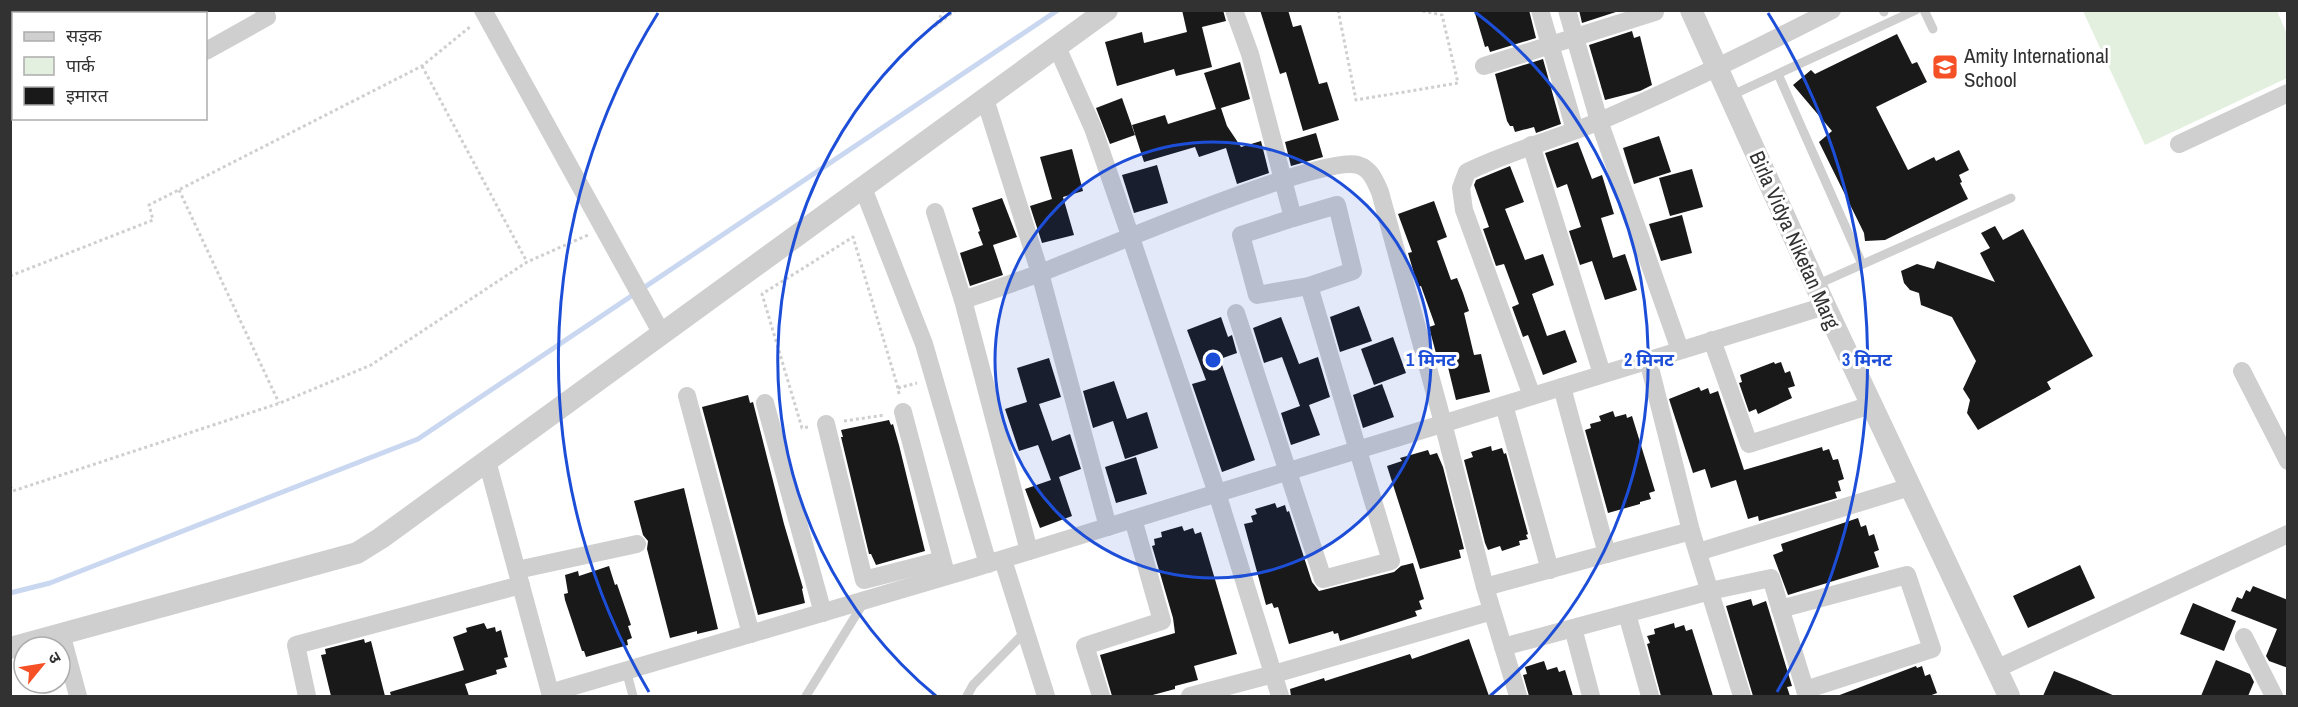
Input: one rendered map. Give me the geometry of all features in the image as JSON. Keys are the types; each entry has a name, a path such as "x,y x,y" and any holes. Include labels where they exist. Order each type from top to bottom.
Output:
{"street":[{"path":"207,50 267,17 264,10"},
{"path":"11,645 357,553 381,538 1107,10"},
{"path":"1234,10 1250,54 1293,218"},
{"path":"1540,10 1575,130"},
{"path":"1567,10 1599,121 1680,350"},
{"name":"Birla Vidya Niketan Marg","path":"1691,10 1820,296 2009,696"},
{"path":"1533,396 1464,210 1461,188 1467,172 1531,145 1599,121 1717,68 1832,10"},
{"path":"484,12 662,334"},
{"path":"1484,66 1654,12"},
{"path":"1057,47 1092,128 1131,238 1216,493 1280,696"},
{"path":"2179,144 2288,93"},
{"path":"986,99 1040,273 1108,527"},
{"path":"1531,145 1602,374"},
{"path":"963,300 1283,180 1340,165 1358,165 1372,174 1380,192 1485,587 1518,696"},
{"path":"863,188 924,344 995,562 1025,632 1046,696"},
{"path":"1336,205 1353,271 1309,286 1257,295 1241,235 1336,205"},
{"path":"935,212 963,300 1029,551"},
{"path":"1236,313 1323,579 1391,561 1309,286"},
{"path":"826,424 864,580 995,562 1712,340 1820,296"},
{"path":"1712,340 1749,444 1871,405"},
{"path":"1648,360 1691,531 1742,696"},
{"path":"2242,371 2288,461"},
{"path":"1562,387 1606,554"},
{"path":"687,396 751,634"},
{"path":"765,403 823,613"},
{"path":"1504,405 1550,570"},
{"path":"903,412 944,568"},
{"path":"487,461 550,695 626,670 865,600 944,568"},
{"path":"1698,552 1910,487"},
{"path":"1101,696 1085,646 1162,621 1133,519"},
{"path":"1485,587 1691,531"},
{"path":"1996,669 2288,534"},
{"path":"307,696 296,645 637,544"},
{"path":"1503,647 1710,591 1771,578 1780,609 1806,693 1932,649 1907,575 1780,609"},
{"path":"1190,696 1274,674 1492,610"},
{"path":"1627,614 1650,696"},
{"path":"1573,628 1591,696"},
{"path":"61,633 78,696"},
{"path":"2244,638 2274,696"}],"lane":[{"path":"1730,96 1778,74 1885,16 1916,10"},
{"path":"1924,10 1933,29"},
{"path":"1778,74 1862,264"},
{"path":"1820,296 1862,264 2011,198"},
{"path":"806,696 865,600"},
{"path":"967,696 973,685 1025,632"},
{"path":"626,670 633,696"}],"path":[{"path":"944,10 935,26 956,10"},
{"path":"1338,10 1356,100 1458,82 1442,15 1418,10"},
{"path":"10,276 153,220 149,205 422,66 484,12"},
{"path":"422,66 527,262"},
{"path":"179,190 280,403"},
{"path":"10,486 12,491 280,403 371,365 527,262 603,228"},
{"path":"853,237 898,388 903,412 802,428 762,294 853,237"},
{"path":"898,388 934,379"}],"green space":[{"path":"2083,11 2277,11 2287,34 2287,78 2145,145"}],"building":[{"path":"1182,10 1223,10 1226,21 1202,27 1212,67 1176,76 1174,69 1117,86 1105,42 1142,32 1144,43 1187,32"},
{"path":"1260,10 1288,10 1293,27 1301,25 1319,84 1327,82 1339,120 1303,131 1286,72 1280,74"},
{"path":"1474,10 1529,10 1536,38 1490,52 1488,46 1485,47"},
{"path":"1579,10 1622,10 1582,23"},
{"path":"1632,31 1634,38 1640,36 1652,85 1640,91 1605,100 1589,45"},
{"path":"1897,34 1912,64 1917,62 1927,82 1876,107 1908,170 1934,157 1936,161 1959,150 1969,170 1959,175 1962,182 1960,183 1968,199 1885,240 1865,241 1864,233 1819,142 1832,131 1793,85 1811,70 1815,74"},
{"path":"1543,59 1561,124 1536,133 1534,127 1515,132 1513,126 1510,126 1507,121 1495,74"},
{"path":"1240,62 1250,99 1221,108 1227,126 1241,147 1261,141 1269,173 1237,184 1226,148 1199,157 1195,147 1144,162 1132,125 1165,115 1168,124 1216,109 1204,73"},
{"path":"1122,98 1135,135 1110,144 1096,108"},
{"path":"1316,133 1323,157 1291,166 1285,142"},
{"path":"1659,136 1671,172 1634,184 1623,148"},
{"path":"1578,142 1592,179 1602,175 1614,214 1601,218 1613,258 1625,254 1637,290 1605,300 1592,261 1580,265 1569,231 1581,227 1567,184 1557,188 1545,153"},
{"path":"1072,149 1083,191 1063,197 1074,235 1042,243 1030,206 1052,199 1040,157"},
{"path":"1157,165 1168,203 1134,213 1122,175"},
{"path":"1510,166 1524,202 1505,209 1525,260 1543,254 1554,285 1532,294 1547,336 1565,330 1577,362 1543,375 1528,335 1523,337 1512,307 1519,304 1504,264 1496,266 1483,229 1489,227 1474,185 1476,180"},
{"path":"1692,169 1703,207 1670,216 1659,178"},
{"path":"1002,198 1017,237 993,245 1003,275 970,286 960,253 983,245 972,208"},
{"path":"1434,201 1447,237 1437,241 1451,280 1457,278 1463,293 1469,311 1464,313 1474,355 1481,354 1490,392 1456,400 1446,359 1438,361 1429,327 1435,325 1421,286 1418,287 1408,253 1412,252 1398,214"},
{"path":"1682,215 1692,253 1661,261 1649,224"},
{"path":"1995,226 2003,240 2023,229 2093,356 2047,382 2051,389 1978,430 1967,413 1970,400 1963,389 1976,361 1952,317 1921,305 1919,293 1910,290 1904,283 1901,271 1917,264 1934,269 1937,261 1995,282 1980,253 1990,248 1981,233"},
{"path":"1359,306 1372,341 1340,352 1330,317"},
{"path":"1221,317 1228,337 1232,335 1237,353 1220,359 1255,460 1222,472 1192,384 1206,380 1187,330"},
{"path":"1281,317 1299,364 1318,357 1330,397 1309,405 1320,435 1291,445 1281,413 1300,406 1282,357 1264,363 1253,328"},
{"path":"1393,337 1406,373 1374,385 1361,349"},
{"path":"1049,358 1061,397 1039,404 1052,441 1070,434 1081,469 1059,477 1072,516 1040,528 1025,489 1051,480 1038,445 1019,451 1005,409 1027,402 1017,368"},
{"path":"1774,362 1775,364 1781,362 1785,373 1790,371 1795,386 1788,388 1792,398 1758,414 1756,409 1749,412 1739,383 1742,382 1740,375"},
{"path":"1114,381 1127,419 1147,412 1158,448 1125,459 1113,421 1093,428 1083,391"},
{"path":"1382,384 1394,417 1363,428 1353,395"},
{"path":"1699,387 1701,391 1708,388 1710,394 1718,391 1744,470 1822,447 1823,451 1829,449 1833,460 1838,459 1844,479 1838,481 1841,491 1835,492 1837,498 1759,521 1758,516 1748,519 1736,480 1711,488 1705,469 1693,473 1669,399"},
{"path":"748,395 750,403 753,402 803,588 805,603 758,615 702,407"},
{"path":"1613,411 1615,417 1626,414 1627,418 1632,416 1655,491 1649,493 1651,499 1608,513 1585,430 1591,428 1590,424 1601,421 1599,416"},
{"path":"889,420 891,425 893,424 899,445 925,551 876,565 869,554 841,430"},
{"path":"1491,446 1492,451 1502,448 1504,454 1506,453 1528,534 1526,535 1528,539 1519,541 1520,545 1502,551 1500,546 1488,550 1485,543 1464,460 1473,457 1471,452"},
{"path":"1428,450 1430,455 1437,453 1443,467 1464,549 1459,550 1461,558 1420,569 1387,466 1402,461 1400,458"},
{"path":"1136,457 1147,494 1116,503 1105,467"},
{"path":"684,488 718,629 697,634 697,631 670,638 647,549 648,541 643,535 634,501"},
{"path":"1275,503 1277,508 1285,505 1287,512 1289,511 1312,582 1319,591 1394,572 1401,566 1413,563 1424,599 1419,601 1422,609 1415,611 1417,616 1340,641 1338,633 1334,634 1333,631 1289,644 1278,607 1274,608 1272,603 1266,605 1244,524 1253,522 1251,516 1257,514 1255,509"},
{"path":"1858,518 1861,527 1866,525 1869,536 1874,534 1879,550 1874,552 1879,567 1788,595 1773,555 1783,551 1781,544"},
{"path":"1182,526 1184,531 1193,528 1195,534 1201,532 1237,654 1194,666 1198,680 1175,686 1175,689 1149,696 1112,696 1100,655 1175,633 1173,618 1152,546 1155,545 1154,539 1162,537 1161,532"},
{"path":"2080,565 2095,598 2028,628 2013,596"},
{"path":"609,566 631,625 628,626 632,638 627,640 628,645 586,657 565,600 564,594 568,593 565,575 578,571 579,576"},
{"path":"2253,586 2288,600 2288,668 2269,661 2266,656 2277,629 2231,611 2237,597 2242,599 2246,590 2250,592"},
{"path":"1751,599 1753,606 1766,601 1792,686 1787,687 1790,696 1753,696 1726,606"},
{"path":"2193,603 2236,621 2224,651 2180,634"},
{"path":"484,623 487,629 495,627 496,632 501,630 508,657 504,658 507,667 496,670 497,674 465,684 469,696 391,696 390,692 464,670 453,637 467,632 466,628"},
{"path":"1674,623 1675,628 1684,625 1686,631 1692,629 1713,696 1661,696 1647,644 1650,643 1647,636 1655,634 1654,629"},
{"path":"364,639 365,643 371,641 385,696 331,696 321,655 326,654 325,649"},
{"path":"1469,639 1489,696 1291,696 1290,689 1324,678 1325,681 1410,654 1412,659"},
{"path":"2216,660 2250,674 2254,682 2248,696 2201,696"},
{"path":"1544,661 1547,670 1557,667 1559,672 1565,670 1573,696 1529,696 1523,675 1527,674 1525,667"},
{"path":"1916,666 1917,668 1922,666 1925,676 1930,674 1937,693 1929,696 1837,696"},
{"path":"2054,671 2077,680 2115,696 2043,696"}],"waterway":[{"path":"10,593 50,583 418,439 1058,10"}],"place":[{"name":"Amity International School","path":"1945,67"}]}
